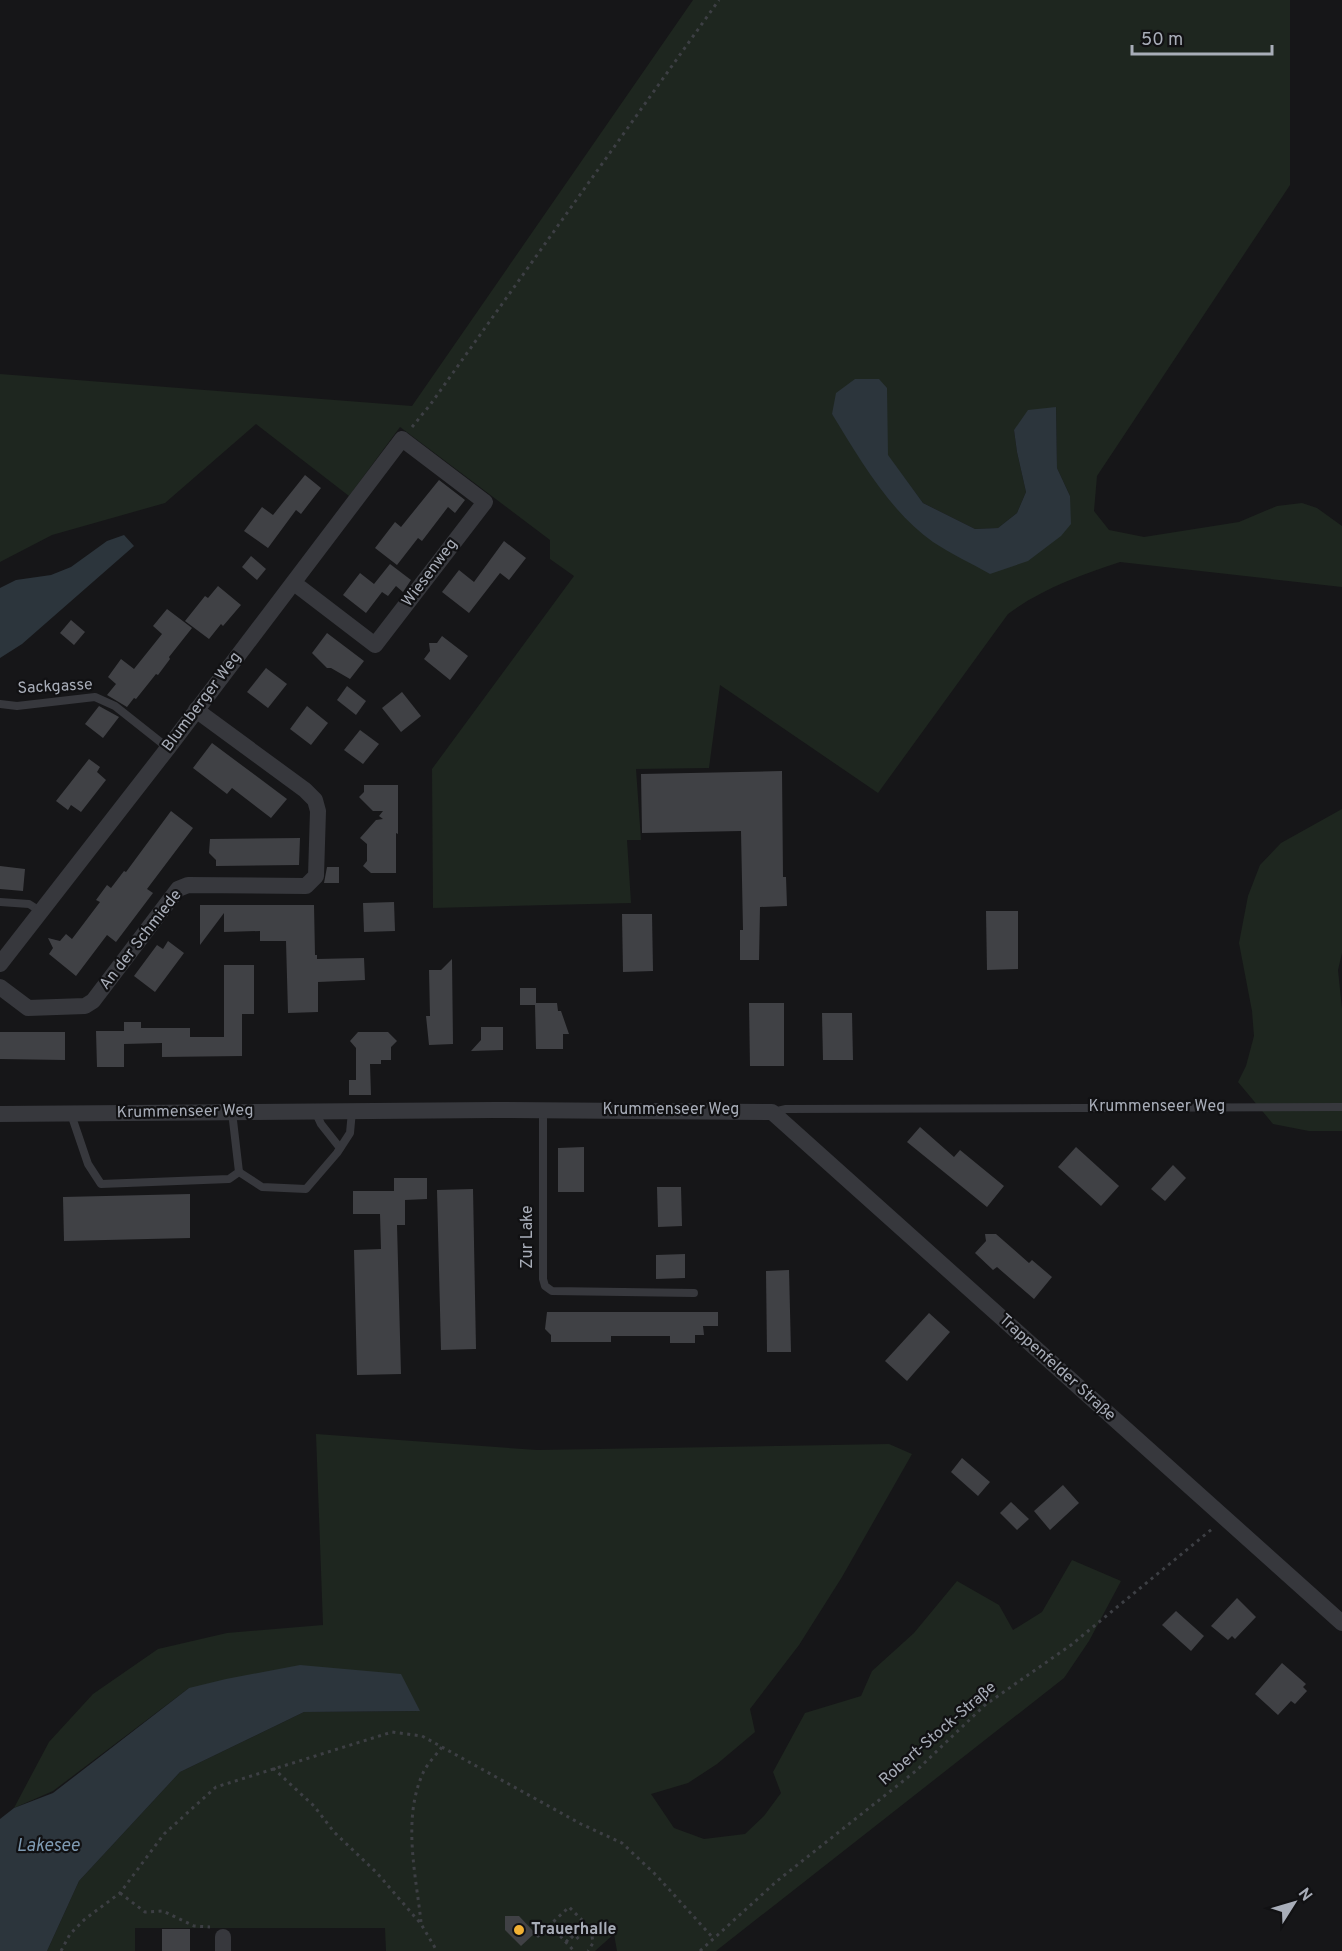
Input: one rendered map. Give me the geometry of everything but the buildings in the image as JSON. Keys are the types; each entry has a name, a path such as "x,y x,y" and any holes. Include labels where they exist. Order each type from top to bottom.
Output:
{"street":[{"name":"Blumberger Weg","path":"0,964 168,748 402,439"},
{"name":"Wiesenweg","path":"294,583 375,645 477,512 484,502 402,439"},
{"name":"An der Schmiede","path":"0,987 28,1008 85,1006 93,1000 178,889 188,885 306,886 316,876 318,811 315,800 305,790 196,710"},
{"name":"Krummenseer Weg","path":"0,1114 543,1110 772,1112"},
{"name":"Trappenfelder Straße","path":"772,1112 1342,1623"}],"lane":[{"name":"Sackgasse","path":"0,704 17,705 95,698 115,706 168,748"},
{"path":"0,902 29,904 40,911"},
{"name":"Krummenseer Weg","path":"772,1112 786,1109 921,1107 1342,1107"},
{"name":"Zur Lake","path":"543,1110 543,1279 546,1286 552,1291 694,1293"},
{"path":"315,1111 321,1124 340,1148"},
{"path":"239,1172 262,1187 306,1189 350,1133 352,1111"},
{"path":"232,1112 239,1172"},
{"path":"71,1114 88,1164 101,1184 229,1179 239,1172"}],"path":[{"path":"402,439 457,367 719,0"},
{"name":"Robert-Stock-Straße","path":"700,1951 777,1881 918,1770 985,1705 1071,1646 1225,1518"},
{"path":"61,1951 70,1934 85,1919 120,1893 164,1834 216,1787 392,1732 422,1736 581,1824 622,1843 656,1875 714,1939"},
{"path":"421,1924 411,1837 416,1793 423,1772 442,1747"},
{"path":"273,1768 314,1806 334,1832 377,1873 421,1924 437,1951"},
{"path":"120,1893 145,1912 163,1911 194,1926"},
{"path":"537,1937 569,1907 586,1924 593,1936 593,1943 588,1951"},
{"path":"576,1924 580,1929 583,1933 575,1940 567,1931 576,1924"},
{"path":"580,1929 586,1924"},
{"path":"550,1925 574,1951"},
{"path":"566,1942 572,1936"}],"shaded area":[{"path":"693,0 1290,0 1290,185 1097,476 1094,511 1109,530 1144,537 1239,522 1277,506 1302,503 1317,508 1342,526 1342,587 1120,562 1062,584 1034,597 1008,614 878,793 720,685 709,768 636,769 641,840 627,840 631,903 433,908 432,769 574,576 550,559 550,540 400,427 349,496 256,424 165,503 52,535 0,562 0,374 412,406","holes":["887,388 887,455 923,503 975,529 998,528 1017,513 1026,492 1014,430 1056,407 1057,468 1070,496 990,574 832,414"]},
{"path":"1342,809 1342,953 1338,970 1342,1009 1342,1131 1309,1131 1273,1124 1238,1082 1246,1066 1254,1036 1252,1011 1239,943 1248,896 1260,865 1281,843"},
{"path":"316,1434 537,1450 889,1444 912,1454 842,1577 799,1645 750,1709 755,1732 717,1764 688,1783 651,1794 674,1828 704,1839 745,1834 764,1816 781,1793 773,1772 805,1713 861,1696 872,1671 914,1633 957,1581 999,1605 1013,1630 1042,1612 1072,1560 1121,1581 1089,1641 1064,1678 716,1951 617,1951 614,1934 595,1951 386,1951 385,1928 135,1928 135,1951 47,1951 79,1881 180,1772 304,1712 420,1711 189,1688 53,1791 14,1808 49,1742 93,1694 158,1649 227,1633 323,1625"}],"water":[{"path":"855,379 879,379 887,388 888,455 923,503 975,529 998,528 1017,513 1026,492 1014,430 1028,410 1056,407 1057,468 1070,496 1071,524 1061,536 1028,561 990,574 933,542 917,530 889,500 864,466 832,414 836,393"},
{"path":"124,535 134,546 22,644 0,658 0,588 16,580 51,575 71,567 107,541"},
{"name":"Lakesee","path":"300,1665 401,1674 420,1711 304,1712 180,1772 79,1881 47,1951 0,1951 0,1819 14,1808 53,1793 189,1688"}],"place":[{"name":"Trauerhalle","path":"519,1930"}]}
